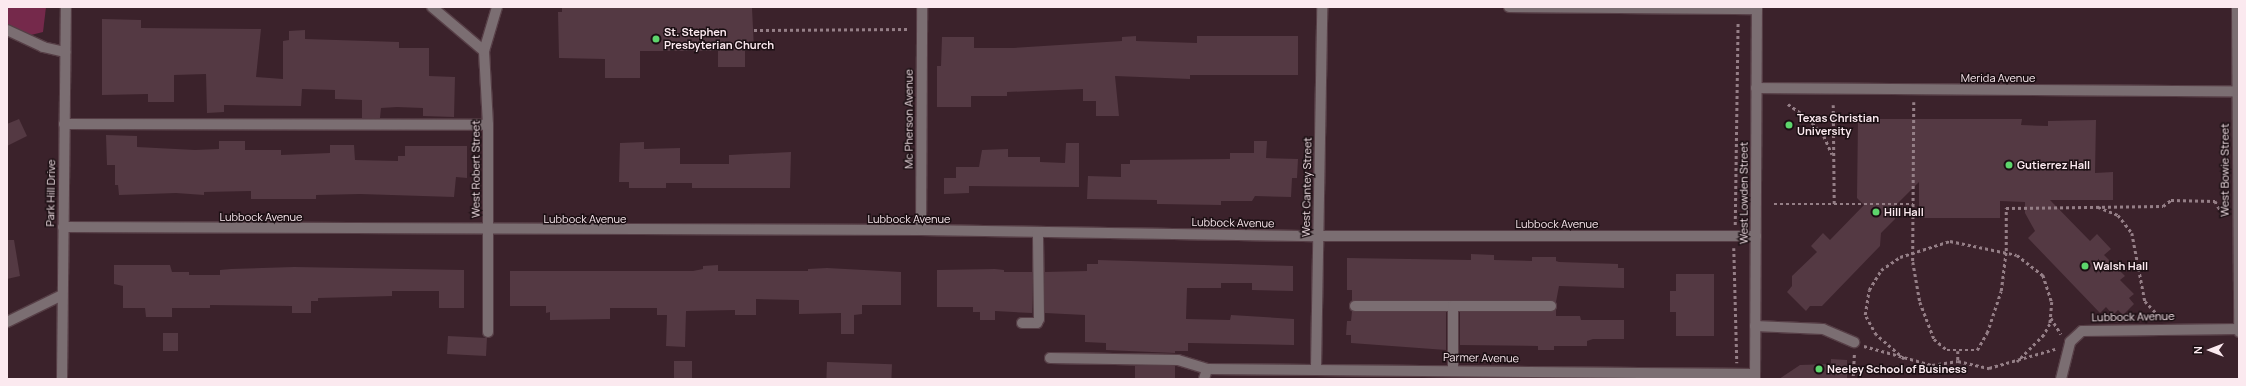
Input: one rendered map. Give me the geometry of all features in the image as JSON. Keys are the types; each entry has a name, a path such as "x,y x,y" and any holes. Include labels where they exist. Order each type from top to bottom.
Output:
{"street":[{"name":"Park Hill Drive","path":"62,379 66,7"},
{"path":"432,7 484,51"},
{"name":"West Robert Street","path":"488,332 488,125 484,51 497,7"},
{"name":"Mc Pherson Avenue","path":"921,230 922,7"},
{"name":"West Cantey Street","path":"1316,368 1322,7"},
{"path":"1509,7 1757,8"},
{"name":"West Bowie Street","path":"2237,7 2238,330"},
{"name":"West Lowden Street","path":"1754,376 1757,8"},
{"path":"7,30 43,46 65,52"},
{"name":"Merida Avenue","path":"1756,88 2238,91"},
{"path":"64,124 488,125"},
{"name":"Lubbock Avenue","path":"63,227 488,231 921,230 1318,236 1756,236"},
{"path":"1022,323 1037,324 1039,319 1038,232"},
{"path":"7,322 62,295"},
{"path":"1355,306 1551,306"},
{"path":"1453,306 1453,370"},
{"path":"1755,326 1824,329 1854,342"},
{"name":"Lubbock Avenue","path":"2066,341 2082,331 2171,328 2238,330"},
{"path":"2061,379 2066,341"},
{"name":"Parmer Avenue","path":"1050,358 1178,360 1207,369 1316,368 1453,370 1485,374 1739,374 1754,376"},
{"path":"1204,379 1207,369"}],"path":[{"path":"1738,8 1734,236 1739,374"},
{"path":"754,30 922,29"},
{"path":"1914,89 1913,253 1920,302 1934,339 1947,350 1977,350 1987,333 2001,291 2006,251 2006,208 2163,206 2172,200 2215,201 2221,211"},
{"path":"1788,104 1808,118 1820,131 1833,156"},
{"path":"1833,105 1834,204"},
{"path":"1774,204 1913,204"},
{"path":"2096,206 2118,215 2132,233 2145,301 2171,328"},
{"path":"1904,359 1876,335 1865,315 1869,290 1881,270 1913,253 1950,241 2006,251 2017,255 2043,275 2052,302 2050,316 2044,335 2017,362"},
{"path":"1853,376 1854,342 1904,359 1932,365 1958,361 1989,368 2017,362 2054,350 2066,341 2050,316"},
{"path":"1958,351 1958,361"}],"shaded area":[{"path":"7,7 46,7 43,32 27,36 7,24"}],"building":[{"name":"St. Stephen Presbyterian Church","path":"562,7 752,8 754,49 745,51 745,67 718,67 718,51 640,51 640,78 605,78 605,59 559,58 558,12 562,12"},
{"path":"102,19 141,20 141,28 261,29 256,77 283,79 283,41 289,40 289,31 305,30 305,39 399,42 399,48 429,48 429,76 455,77 454,117 423,116 423,108 397,107 381,108 380,118 362,118 362,100 335,99 335,90 302,89 301,106 224,105 224,112 207,113 206,74 174,75 174,102 148,102 148,94 102,95"},
{"path":"1136,36 1136,41 1197,43 1197,36 1298,36 1298,75 1190,75 1190,79 1115,76 1119,116 1096,116 1096,101 1083,101 1083,89 1007,92 1007,96 971,96 971,107 937,107 937,66 941,66 942,37 974,37 974,48 1013,48 1122,41 1122,37"},
{"path":"19,119 27,136 7,146 7,124"},
{"path":"1858,119 2022,119 2021,125 2048,126 2048,121 2096,120 2095,173 2113,172 2113,200 2050,200 2090,241 2097,234 2111,249 2104,255 2125,276 2120,280 2134,294 2129,298 2134,304 2123,315 2118,310 2113,315 2106,307 2100,313 2028,238 2035,231 2025,213 2025,202 2000,201 2000,218 1919,218 1919,182 1895,206 1895,219 1881,233 1880,246 1822,306 1810,306 1806,311 1787,292 1792,286 1792,276 1817,252 1811,246 1823,233 1830,240 1864,205 1857,198"},
{"path":"106,135 137,136 137,147 195,150 219,149 219,141 245,141 245,150 281,150 281,155 330,153 330,145 354,145 355,160 398,161 398,156 405,156 405,146 467,146 467,178 456,177 454,197 360,194 316,195 316,199 251,199 251,191 204,192 204,195 176,193 119,195 118,185 115,185 115,165 107,165"},
{"path":"1254,141 1267,141 1266,158 1298,159 1297,178 1292,178 1291,197 1255,196 1252,201 1221,201 1221,205 1157,204 1157,200 1087,199 1088,176 1121,177 1121,164 1130,164 1130,160 1230,159 1230,153 1254,153"},
{"path":"644,142 644,149 680,148 680,164 729,164 729,155 791,152 790,188 692,188 692,183 666,183 666,188 629,188 629,182 619,182 620,143"},
{"path":"1066,143 1079,143 1079,187 969,186 969,193 944,194 944,178 956,178 956,167 979,167 982,150 1008,149 1008,157 1040,157 1040,162 1065,163"},
{"path":"7,240 14,240 20,276 7,279"},
{"path":"1471,254 1494,255 1494,260 1532,261 1532,257 1556,257 1556,261 1559,262 1618,264 1618,268 1624,268 1624,288 1559,286 1556,302 1352,300 1352,290 1347,290 1347,258 1471,260"},
{"path":"1098,260 1293,266 1293,291 1252,290 1252,283 1221,283 1221,288 1187,288 1186,319 1230,320 1231,315 1294,319 1294,345 1188,343 1188,351 1175,351 1175,353 1106,350 1106,343 1085,342 1085,315 1045,313 1045,272 1087,271 1087,264 1098,264"},
{"path":"114,265 170,265 172,272 189,272 189,275 220,275 220,270 231,269 294,267 464,270 464,308 439,308 439,291 392,291 392,296 318,298 318,301 311,301 311,313 292,313 292,306 210,305 210,308 172,308 172,317 146,317 145,308 123,308 123,286 114,284"},
{"path":"718,265 718,271 808,271 808,269 827,268 901,272 901,305 862,305 862,314 854,315 854,334 841,334 841,313 799,314 799,300 756,299 756,315 735,315 735,310 686,311 685,347 666,346 667,315 657,315 657,308 610,308 610,319 550,320 550,312 546,313 546,306 510,306 510,271 693,271 703,269 703,266"},
{"path":"937,270 1004,270 1004,272 1032,272 1032,313 995,311 995,320 980,320 980,312 973,312 973,307 937,307"},
{"path":"1676,274 1714,274 1714,336 1676,336 1676,312 1670,312 1670,291 1676,291"},
{"path":"1556,310 1556,316 1580,316 1581,320 1624,320 1624,339 1593,339 1587,341 1587,346 1554,346 1554,350 1538,350 1538,346 1460,345 1460,312"},
{"path":"1352,311 1446,312 1446,350 1351,343 1351,335 1346,335 1347,321 1351,321"},
{"path":"163,333 178,333 178,351 163,351"},
{"path":"448,336 487,338 486,356 447,354"},
{"path":"1831,359 1847,360 1847,379 1779,379 1800,365 1831,364"},
{"path":"674,361 692,361 692,379 674,379"},
{"path":"827,362 892,364 891,379 826,379"},
{"path":"1135,366 1175,366 1175,379 1135,379"}],"place":[{"name":"St. Stephen Presbyterian Church","path":"656,39"},
{"name":"Texas Christian University","path":"1789,125"},
{"name":"Gutierrez Hall","path":"2009,165"},
{"name":"Hill Hall","path":"1876,212"},
{"name":"Walsh Hall","path":"2085,266"},
{"name":"Neeley School of Business","path":"1819,369"}]}
